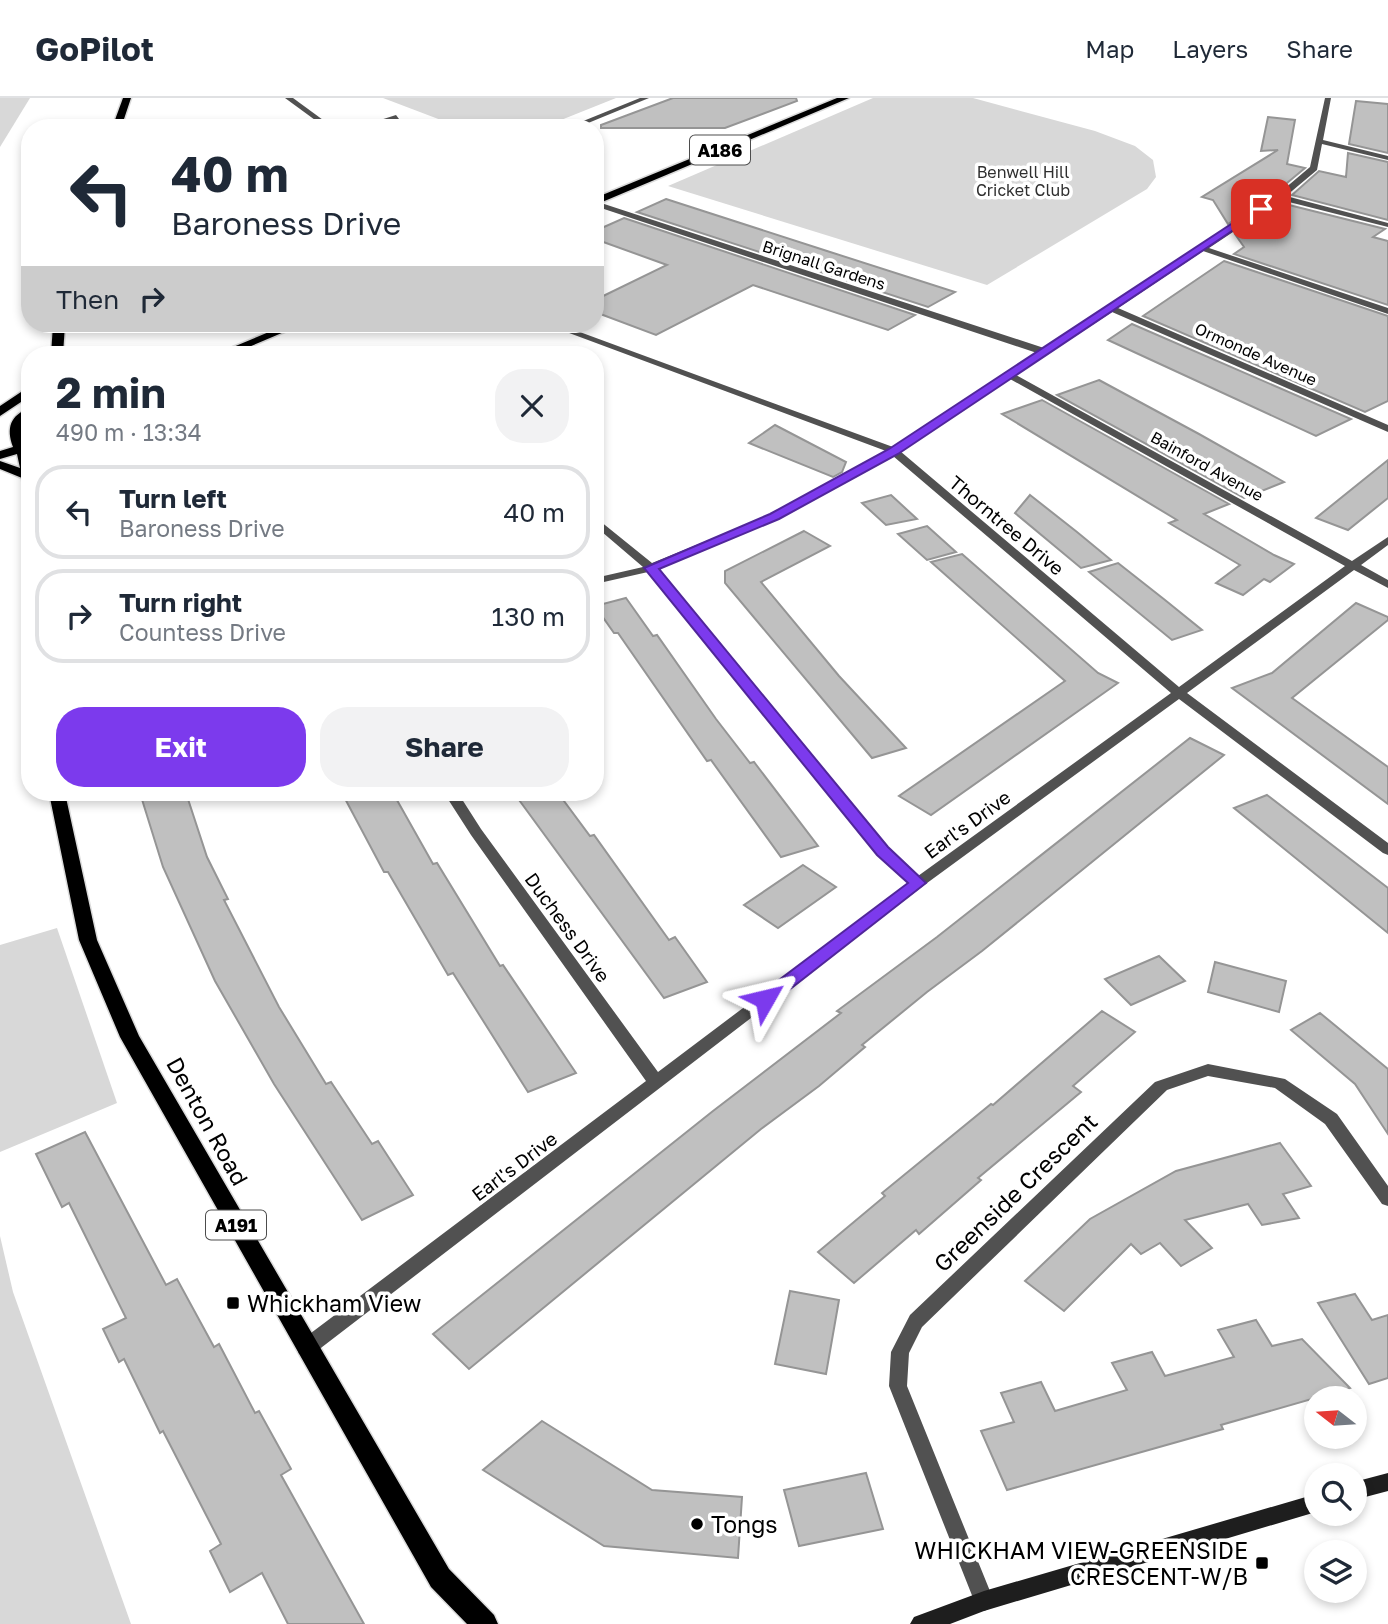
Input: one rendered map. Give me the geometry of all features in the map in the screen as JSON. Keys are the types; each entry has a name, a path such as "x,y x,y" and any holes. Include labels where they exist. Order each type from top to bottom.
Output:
{"main road":[{"path":"119,119 127,98"},
{"name":"A186","path":"604,199 845,98"},
{"path":"242,346 274,333"},
{"path":"0,412 21,397"},
{"path":"0,428 21,417"},
{"path":"21,418 14,432 21,442"},
{"path":"0,455 21,448"},
{"path":"0,465 21,476"},
{"name":"Denton Road","path":"59,801 88,940 130,1037 440,1578 485,1624"},
{"path":"1367,1488 1388,1482"},
{"path":"921,1624 984,1601 1304,1507"}],"street":[{"path":"288,98 318,119"},
{"path":"592,119 646,98"},
{"path":"604,579 651,568 775,517 894,451 1280,197 1314,168 1328,98"},
{"path":"389,119 396,117"},
{"path":"1319,141 1388,158"},
{"path":"1280,197 1388,225"},
{"name":"Brignall Gardens","path":"604,206 1045,352"},
{"path":"1202,248 1388,311"},
{"name":"Ormonde Avenue","path":"1111,308 1388,429"},
{"name":"Thorntree Drive","path":"574,333 894,451 1180,694 1388,850"},
{"name":"Bainford Avenue","path":"1010,375 1388,586"},
{"path":"604,528 651,568 882,851 918,883"},
{"name":"Earl's Drive","path":"306,1348 918,883 1388,540"},
{"name":"Duchess Drive","path":"456,801 656,1082"},
{"name":"Greenside Crescent","path":"984,1601 898,1385 900,1352 916,1321 1161,1086 1208,1070 1279,1083 1331,1119 1388,1199"}],"green space":[{"path":"0,98 30,98 0,147"},
{"path":"383,98 616,98 564,119 438,119"},
{"name":"Benwell Hill Cricket Club","path":"873,98 973,98 1095,131 1135,146 1153,160 1156,177 1147,189 987,285 668,186"},
{"path":"57,928 117,1103 0,1152 0,945"},
{"path":"0,1236 13,1292 131,1624 0,1624"}],"building":[{"path":"673,98 796,98 797,101 725,128 604,128 604,124"},
{"path":"1356,101 1388,104 1388,153 1349,144"},
{"path":"1268,117 1295,120 1287,164 1305,168 1275,193 1228,224 1213,200 1202,197 1278,150 1261,151"},
{"path":"1348,153 1388,162 1388,220 1292,195 1319,171 1346,177"},
{"path":"666,199 955,292 928,307 637,212"},
{"path":"1281,203 1385,229 1373,237 1388,241 1388,305 1234,254 1244,247 1235,234"},
{"path":"624,218 915,315 888,330 753,285 656,335 604,315 604,296 667,265 604,242 604,227"},
{"path":"1224,261 1388,316 1388,401 1365,412 1143,316"},
{"path":"1132,324 1351,419 1316,436 1108,340"},
{"path":"1099,380 1284,482 1244,498 1057,395"},
{"path":"1042,400 1229,504 1204,514 1294,564 1270,582 1264,579 1243,595 1216,583 1240,565 1169,523 1177,520 1002,414"},
{"path":"775,425 846,462 842,472 833,477 749,443"},
{"path":"1388,460 1388,498 1348,530 1316,518"},
{"path":"891,495 917,519 886,525 862,503"},
{"path":"1030,495 1111,560 1081,568 1015,513"},
{"path":"927,526 956,552 927,560 898,534"},
{"path":"804,531 830,546 761,582 839,676 906,748 872,758 725,583 725,571"},
{"path":"962,554 1098,673 1118,683 931,815 899,796 1065,681 931,562"},
{"path":"1118,563 1202,630 1172,640 1089,572"},
{"path":"626,598 653,636 657,635 750,763 754,762 818,846 781,857 711,760 707,761 618,633 614,633 604,619 604,604"},
{"path":"1356,603 1388,617 1388,620 1292,698 1388,767 1388,804 1232,688 1272,673"},
{"path":"1190,738 1224,755 982,951 927,992 862,1045 865,1047 819,1086 761,1129 469,1369 433,1334 713,1111 841,1013 837,1011 937,937"},
{"path":"1267,795 1388,888 1388,933 1234,808"},
{"path":"142,801 189,801 207,857 228,899 224,900 279,1007 326,1084 331,1082 372,1144 378,1141 413,1195 362,1220 274,1084 215,981 163,867"},
{"path":"346,801 398,801 433,864 437,863 500,966 503,965 576,1073 528,1092 453,973 448,975 388,872 384,872"},
{"path":"520,801 564,801 590,836 594,835 669,940 675,937 707,982 664,998"},
{"path":"803,865 836,887 778,928 744,905"},
{"path":"1159,956 1185,981 1131,1005 1105,979"},
{"path":"1215,962 1286,981 1279,1012 1208,992"},
{"path":"1102,1011 1135,1032 1073,1086 1081,1092 978,1178 981,1180 919,1234 916,1230 854,1283 818,1252 885,1196 882,1193 993,1105"},
{"path":"1320,1013 1388,1069 1388,1134 1355,1084 1291,1030"},
{"path":"85,1132 166,1285 177,1279 214,1347 219,1344 255,1413 259,1411 291,1469 281,1475 364,1624 288,1624 262,1573 230,1592 210,1551 221,1544 163,1431 160,1433 124,1359 119,1362 103,1329 126,1318 69,1203 62,1207 36,1154"},
{"path":"1280,1143 1311,1186 1283,1194 1299,1218 1262,1225 1248,1204 1185,1220 1212,1248 1181,1266 1160,1243 1141,1254 1131,1244 1064,1311 1025,1281 1090,1219 1176,1171"},
{"path":"790,1291 839,1300 826,1374 775,1364"},
{"path":"1355,1294 1372,1320 1388,1315 1388,1378 1369,1384 1318,1303"},
{"path":"1256,1320 1272,1346 1302,1339 1348,1386 1304,1386 1304,1401 1221,1425 1223,1429 1007,1490 981,1431 1014,1422 1001,1393 1041,1382 1055,1411 1127,1390 1112,1363 1152,1352 1165,1376 1234,1357 1218,1330"},
{"path":"542,1421 652,1490 742,1497 738,1558 604,1546 483,1470"},
{"path":"866,1473 883,1529 799,1546 784,1490"}],"place":[{"name":"Whickham View","path":"233,1303"},
{"name":"Tongs","path":"697,1524"},
{"name":"WHICKHAM VIEW-GREENSIDE CRESCENT-W/B","path":"1262,1563"}],"route":[{"path":"765,999 918,883 882,851 651,568 775,517 894,451 1261,209"}]}
